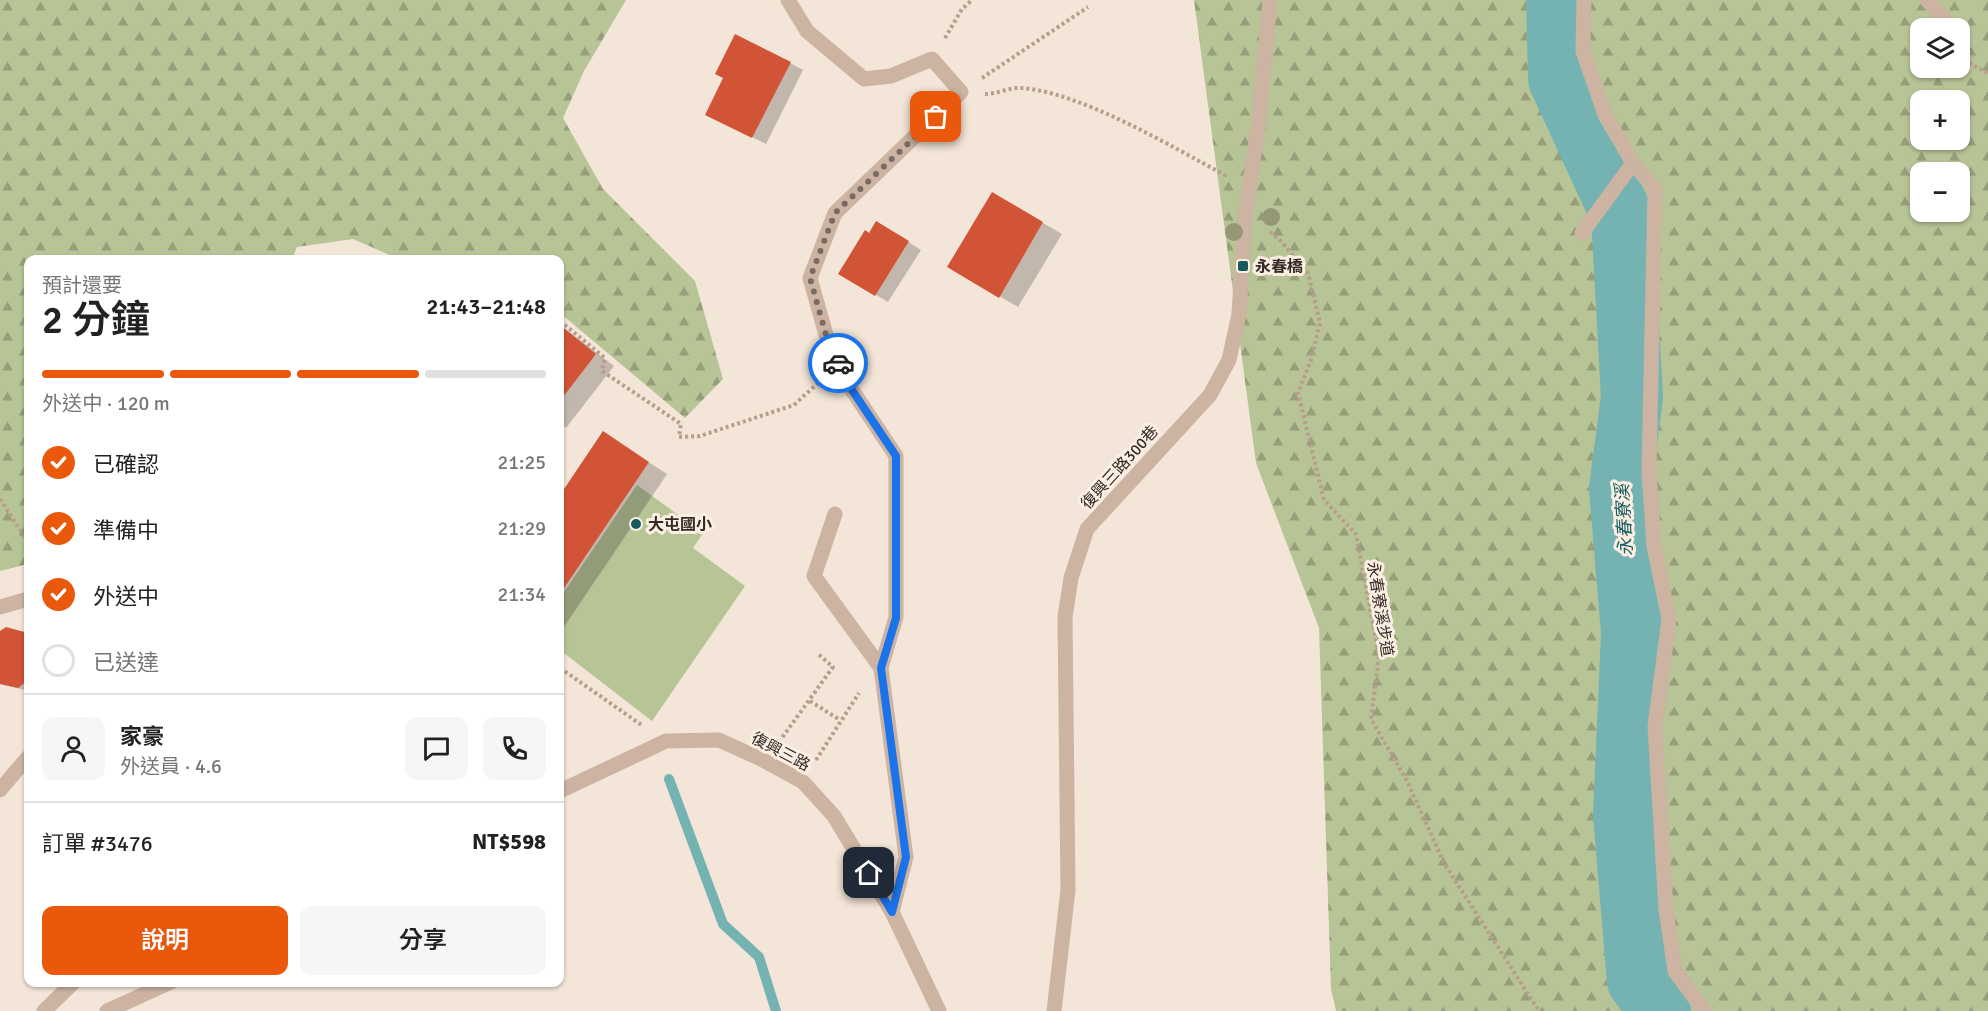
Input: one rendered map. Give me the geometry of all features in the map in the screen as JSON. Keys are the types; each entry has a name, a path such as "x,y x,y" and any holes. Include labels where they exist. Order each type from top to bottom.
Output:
{"street":[{"path":"788,0 807,31 864,79 891,76 932,59 961,92 835,213 810,278 828,342 852,390 896,456 896,618 881,668 906,857 892,912"},
{"name":"復興三路300巷","path":"1054,1011 1068,890 1065,617 1071,578 1088,529 1210,395 1229,360 1239,314 1245,216 1257,128 1270,0"},
{"path":"1584,0 1583,51 1605,115 1633,163 1655,189 1649,471 1654,546 1669,619 1655,726 1666,910 1675,971 1704,1011"},
{"path":"1927,0 1942,18"},
{"path":"1582,232 1633,163"},
{"path":"835,514 814,576 881,668"},
{"path":"0,607 24,600"},
{"name":"復興三路","path":"564,789 666,741 719,740 803,782 834,816 892,912 939,1011"},
{"path":"0,790 24,762"},
{"path":"44,1011 69,987"},
{"path":"107,1011 160,987"}],"path":[{"path":"932,59 962,9 972,0"},
{"path":"961,92 1088,7"},
{"path":"961,92 988,95 1020,87 1065,98 1140,130 1225,175 1230,168"},
{"name":"永春寮溪步道","path":"1245,216 1278,238 1308,273 1320,323 1311,360 1298,393 1324,500 1356,534 1379,656 1371,719 1407,781 1444,863 1539,1011"},
{"path":"564,324 605,358 602,371 681,424 679,436 700,436 794,405 818,383"},
{"path":"0,499 24,536"},
{"path":"769,736 778,743 833,667 818,653"},
{"path":"826,743 840,720 881,668"},
{"path":"564,671 666,741"},
{"path":"810,700 840,720"}],"green space":[{"path":"0,0 626,0 584,71 563,118 603,189 695,281 723,379 685,418 564,316 564,255 390,255 353,239 297,247 294,255 24,255 24,565 0,571"},
{"path":"1194,0 1988,0 1988,1011 1336,1011 1331,989 1319,628 1256,463"},
{"path":"637,485 703,533 693,548 745,586 652,721 564,653 564,592"}],"building":[{"path":"735,34 791,62 752,138 705,115 723,78 715,74"},
{"path":"992,192 1043,222 999,298 947,267"},
{"path":"876,221 909,241 875,296 838,274 865,230 869,233"},
{"path":"564,328 596,354 564,396"},
{"path":"603,431 649,462 564,588 564,489"},
{"path":"6,627 24,632 24,683 18,688 0,684 0,631"}],"waterway":[{"name":"永春寮溪","path":"1557,0 1559,79 1622,216 1632,397 1620,488 1632,633 1624,815 1638,981 1660,1011"},
{"path":"669,779 723,924 759,957 776,1011"}],"way so far":[{"path":"838,363 828,342 810,278 835,213 936,117"}],"place":[{"name":"永春橋","path":"1243,266"},
{"name":"大屯國小","path":"636,524"}],"route":[{"path":"838,363 852,390 896,456 896,618 881,668 906,857 892,912 869,873"}]}
